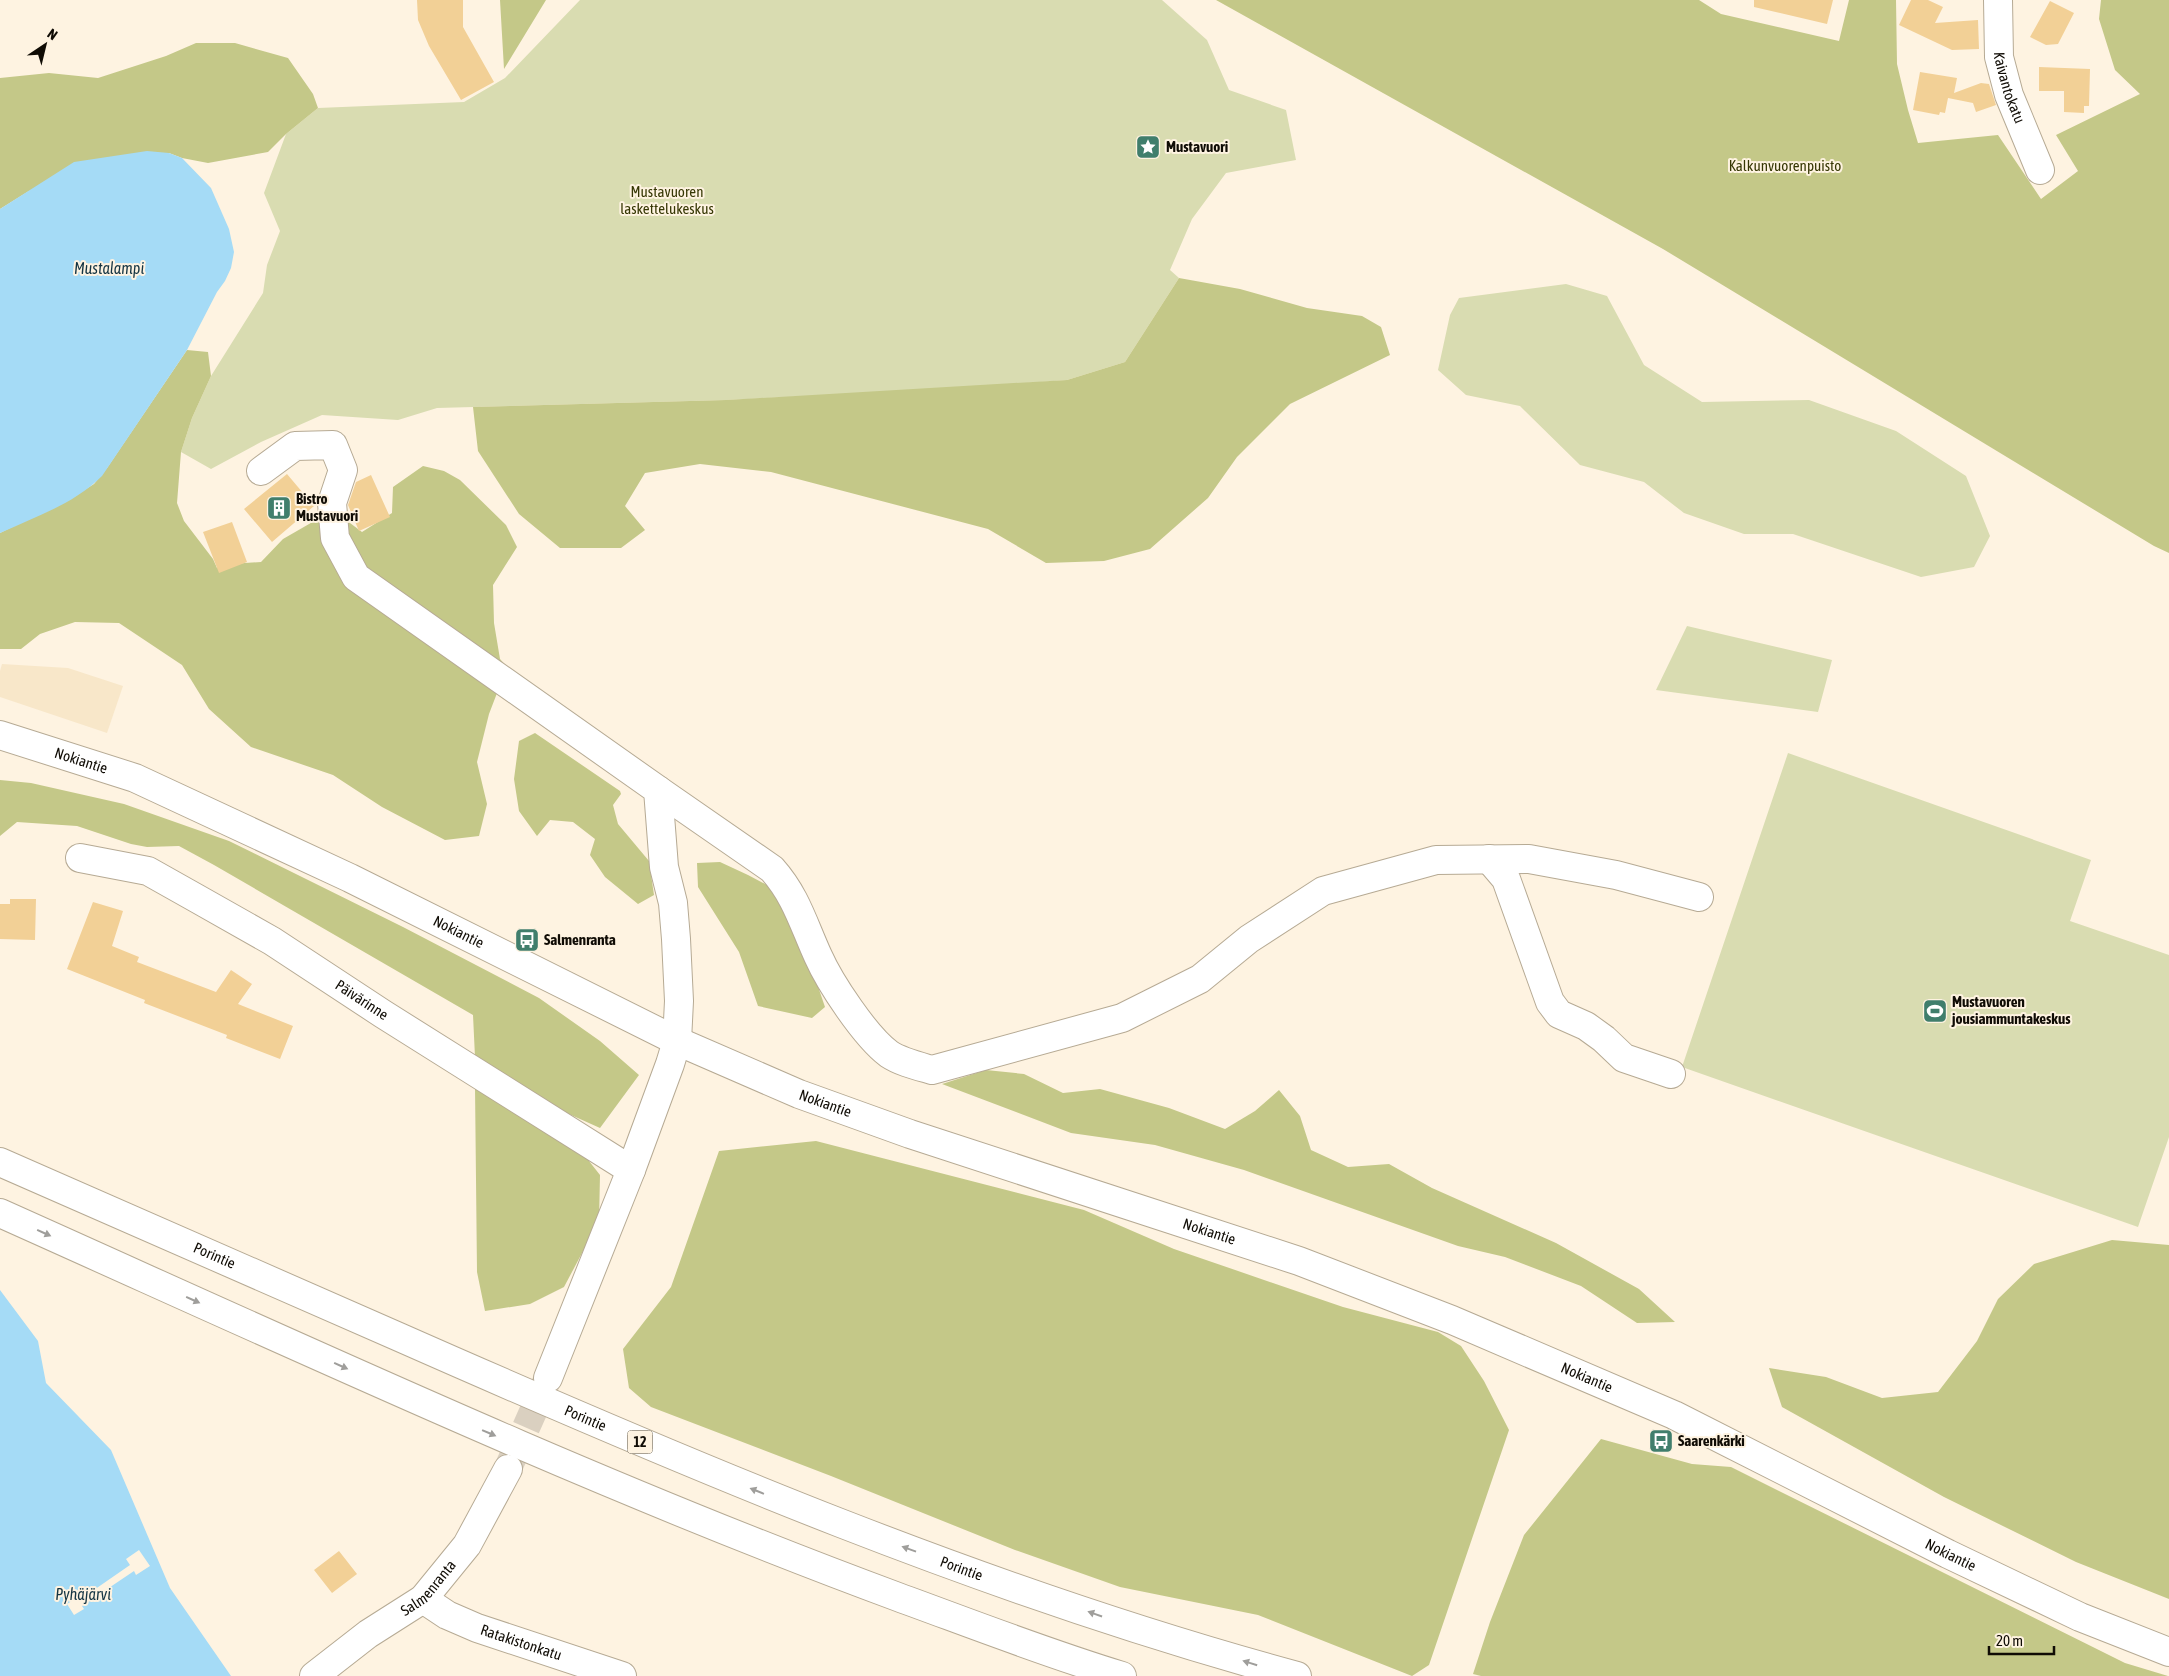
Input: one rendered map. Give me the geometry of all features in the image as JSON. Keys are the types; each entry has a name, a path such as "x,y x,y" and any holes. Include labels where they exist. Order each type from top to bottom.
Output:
{"main road":[{"name":"Kaivantokatu","path":"1998,0 1999,57 2012,102 2040,170"},
{"path":"261,471 295,446 333,445 343,470 332,503 335,538 356,577 772,869 786,885 819,958 836,989 873,1038 890,1054 915,1066 932,1070 1122,1018 1200,979 1249,939 1323,891 1436,860 1529,859 1616,875 1699,897"},
{"name":"Nokiantie","path":"0,735 135,778 350,878 677,1041 799,1094 910,1134 1299,1261 1452,1320 1674,1415 1957,1558 2080,1617 2169,1652"},
{"name":"Nokiantie","path":"0,750 242,827"},
{"path":"548,1378 632,1170 677,1041 679,1001 676,939 673,903 664,867 658,790"},
{"name":"Päivärinne","path":"80,858 148,871 196,898 272,942 632,1170"},
{"path":"1489,859 1506,879 1550,1002 1559,1014 1586,1026 1604,1039 1624,1058 1671,1074"},
{"name":"Porintie","path":"0,1162 672,1456 819,1516 1101,1616 1297,1676"},
{"path":"0,1214 469,1424 653,1503 815,1567 1122,1676"},
{"name":"Salmenranta","path":"314,1676 368,1634 423,1599 467,1545 508,1468"},
{"name":"Ratakistonkatu","path":"423,1599 447,1615 477,1628 622,1676"}],"shaded area":[{"path":"2,664 68,668 123,686 107,733 0,697 0,671"}],"green space":[{"path":"500,0 546,0 504,69"},
{"name":"Mustavuoren laskettelukeskus","path":"580,0 1162,0 1207,40 1229,90 1286,110 1296,160 1226,173 1192,219 1170,270 1179,278 1125,362 1067,380 921,391 726,400 437,408 398,420 322,415 261,442 211,469 181,452 192,418 211,376 263,293 267,265 280,231 264,193 286,134 318,108 464,102 505,78"},
{"name":"Kalkunvuorenpuisto","path":"1216,0 1699,0 1721,14 1839,41 1849,0 1896,0 1897,64 1918,143 1998,135 2041,199 2078,171 2056,135 2140,94 2115,70 2099,19 2101,0 2169,0 2169,553 2154,546 1663,249"},
{"path":"196,43 235,43 288,58 313,94 318,108 286,134 268,152 208,163 182,158 169,153 29,191 0,209 0,78 49,73 98,78 166,56"},
{"path":"1179,278 1240,289 1307,308 1362,316 1381,327 1390,355 1290,404 1237,457 1208,498 1150,549 1104,561 1046,563 988,529 771,472 700,464 645,473 625,506 645,530 621,548 560,548 519,514 478,451 473,407 726,400 1067,380 1125,362"},
{"path":"1566,284 1607,296 1644,365 1702,402 1809,400 1896,431 1966,476 1990,536 1974,567 1921,577 1793,534 1744,534 1684,513 1644,482 1580,465 1520,406 1466,395 1438,370 1450,315 1459,298"},
{"path":"187,350 208,352 211,376 192,418 181,452 177,503 184,521 213,559 217,568 230,564 261,562 283,539 316,520 329,526 346,520 362,532 392,513 393,487 423,466 444,471 460,480 506,525 517,547 493,585 494,623 500,659 507,667 489,714 477,762 487,804 479,836 445,840 382,807 333,775 251,747 209,709 182,665 119,623 75,622 40,634 21,649 0,649 0,533 94,484 107,468"},
{"path":"1687,626 1832,660 1818,712 1656,690"},
{"path":"535,733 620,791 621,794 613,805 618,824 649,861 654,895 638,904 605,877 590,855 595,839 573,822 550,820 537,836 519,811 514,779 519,741"},
{"name":"Mustavuoren jousiammuntakeskus","path":"1788,753 2091,860 2070,921 2169,955 2169,1137 2138,1227 1682,1067"},
{"path":"0,780 31,783 124,804 229,841 403,927 539,998 600,1041 639,1075 600,1128 560,1110 475,1057 473,1015 179,846 147,847 131,844 77,826 17,822 0,836"},
{"path":"720,862 767,885 780,896 811,966 825,1007 812,1018 758,1006 739,952 698,887 697,863"},
{"path":"986,1070 1024,1074 1063,1093 1100,1089 1169,1108 1225,1129 1255,1111 1279,1090 1300,1116 1311,1150 1348,1167 1389,1164 1432,1188 1556,1243 1639,1289 1675,1322 1637,1323 1581,1286 1505,1257 1458,1246 1244,1170 1155,1145 1071,1133 942,1084"},
{"path":"475,1087 574,1142 600,1175 599,1221 564,1287 530,1304 485,1311 477,1272"},
{"path":"816,1141 1084,1210 1174,1249 1343,1307 1438,1332 1461,1346 1484,1381 1509,1430 1429,1665 1412,1676 1258,1615 1120,1587 1015,1550 831,1476 651,1407 629,1388 623,1349 671,1287 719,1151"},
{"path":"2112,1240 2169,1245 2169,1599 2076,1562 1944,1497 1782,1407 1769,1368 1826,1377 1882,1398 1938,1392 1977,1341 1998,1299 2034,1264"},
{"path":"1601,1439 1692,1464 1731,1467 2125,1663 2168,1676 1481,1676 1473,1674 1490,1622 1524,1535"}],"water":[{"name":"Mustalampi","path":"147,151 169,153 182,158 211,188 229,229 234,252 231,268 187,350 102,476 67,502 0,533 0,209 74,162"},
{"name":"Pyhäjärvi","path":"0,1290 38,1341 46,1383 111,1450 170,1588 231,1676 0,1676"}],"pier":[{"path":"139,1550 150,1566 136,1575 134,1571 82,1606 84,1609 74,1615 67,1604 75,1599 78,1601 130,1565 126,1559"}],"building":[{"path":"417,0 463,0 463,27 494,82 461,100 429,46 418,20"},
{"path":"1754,0 1833,0 1827,24 1754,7"},
{"path":"1911,0 1928,0 1943,7 1935,23 1978,20 1979,49 1952,50 1899,25"},
{"path":"2050,1 2074,13 2058,44 2046,45 2030,37"},
{"path":"2039,67 2090,69 2089,106 2084,106 2084,113 2064,112 2064,91 2039,91"},
{"path":"1920,72 1957,78 1954,93 1981,83 1989,84 1996,105 1976,112 1973,103 1948,98 1945,113 1940,112 1939,115 1913,110"},
{"name":"Bistro Mustavuori","path":"287,474 314,506 272,542 244,509"},
{"path":"371,475 390,517 359,531 348,505 356,482"},
{"path":"232,522 247,562 219,573 203,532"},
{"path":"10,899 36,899 35,940 0,939 0,904 10,904"},
{"path":"93,902 123,911 112,946 139,957 137,962 216,992 231,970 252,984 238,1004 293,1026 280,1059 226,1038 227,1035 144,1003 145,1000 67,969"},
{"path":"339,1551 357,1574 332,1593 314,1570"}],"tunnel":[{"path":"509,1466 548,1378"}],"place":[{"name":"Mustavuori","path":"1148,147"},
{"name":"Bistro Mustavuori","path":"279,508"},
{"name":"Salmenranta","path":"527,940"},
{"name":"Mustavuoren jousiammuntakeskus","path":"1935,1011"},
{"name":"Saarenkärki","path":"1661,1441"}]}
